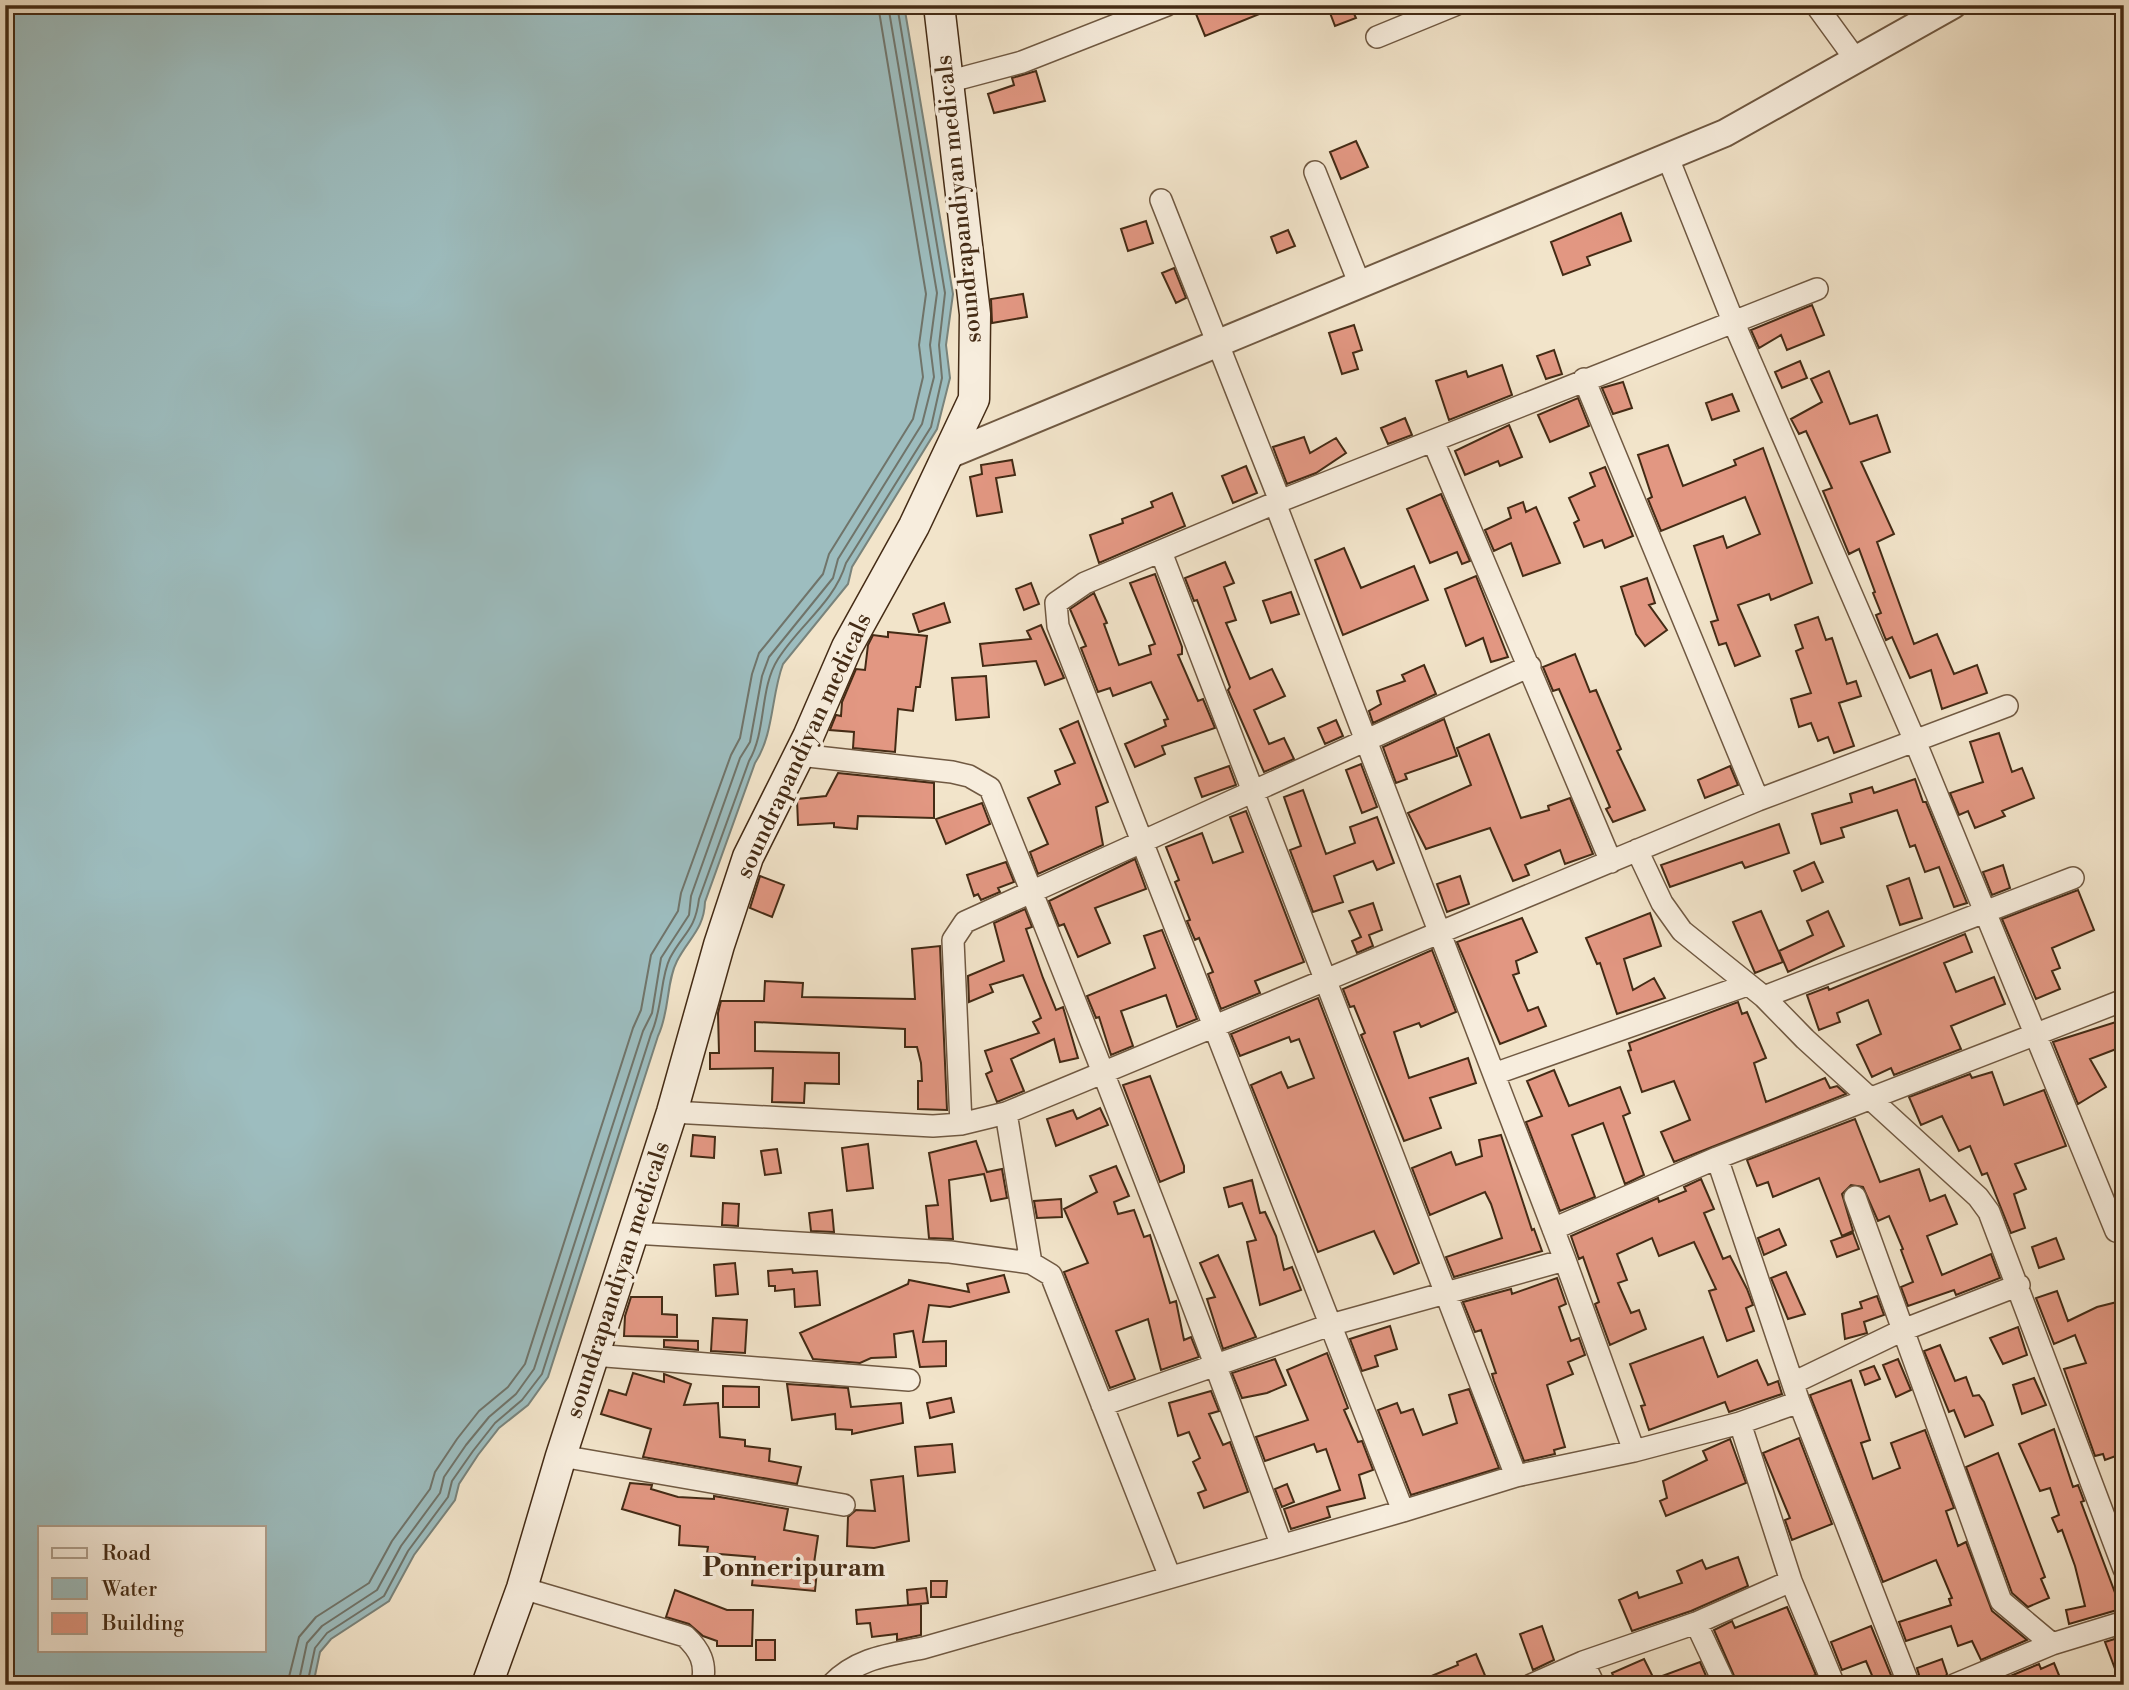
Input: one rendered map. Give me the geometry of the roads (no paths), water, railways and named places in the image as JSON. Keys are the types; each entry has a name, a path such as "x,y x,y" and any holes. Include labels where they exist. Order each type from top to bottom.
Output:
{"main road":[{"name":"soundrapandiyan medicals","path":"487,1685 522,1588 561,1456 672,1112 719,945 748,857 799,755 847,647 914,526 974,399 975,314 939,5"}],"street":[{"path":"947,82 1023,62 1167,5"},
{"path":"1377,37 1425,11 1455,5"},
{"path":"1816,5 1856,60"},
{"path":"946,456 1726,133 1946,7"},
{"path":"1668,158 1733,321 1915,741 2116,1231"},
{"path":"1315,172 1360,285"},
{"path":"1161,200 1565,1260 1634,1451"},
{"path":"1403,1511 1140,841 1058,626 1056,603 1085,583 1278,502 1817,289"},
{"path":"1584,379 1758,800"},
{"path":"1433,441 1611,862"},
{"path":"1161,552 1516,1476"},
{"path":"961,1124 953,940 965,922 1530,666"},
{"path":"672,1112 933,1126 961,1124 1006,1113 1214,1029 1758,800 2007,706"},
{"path":"799,755 952,772 969,776 989,788 1105,1073 1217,1366 1281,1544"},
{"path":"1637,850 1662,904 1682,931 1756,991 1978,1197 1996,1224 2020,1285 2124,1569"},
{"path":"1494,1074 1756,991 2073,878"},
{"path":"1553,1229 1717,1158 2124,1000"},
{"path":"1006,1113 1031,1262"},
{"path":"1717,1158 1796,1393 1909,1685"},
{"path":"1855,1197 2001,1601 2052,1644"},
{"path":"633,1233 950,1252 1031,1262 1051,1275 1170,1577"},
{"path":"1102,1405 1330,1325 1445,1291 1565,1260"},
{"path":"831,1685 843,1673 866,1659 923,1648 1403,1511 1516,1476 1634,1451 1740,1423 1903,1330 2020,1285"},
{"path":"593,1355 909,1380"},
{"path":"1740,1423 1791,1581 1834,1685"},
{"path":"561,1456 844,1506"},
{"path":"1531,1685 1584,1662 1696,1623 1791,1581"},
{"path":"522,1588 685,1636 700,1650 705,1673 702,1685"},
{"path":"1954,1685 1985,1679 2052,1644 2124,1622"},
{"path":"1696,1623 1725,1685"},
{"path":"1584,1662 1594,1685"}],"water":[{"path":"5,5 904,5 953,294 946,345 950,378 937,429 852,567 848,584 783,664 766,740 755,763 705,902 702,919 677,961 671,978 662,1026 548,1377 528,1405 499,1428 478,1455 459,1484 455,1500 414,1555 389,1601 331,1639 320,1652 313,1685 5,1685"}],"district":[{"name":"Ponneripuram","path":"794,1568"}]}
